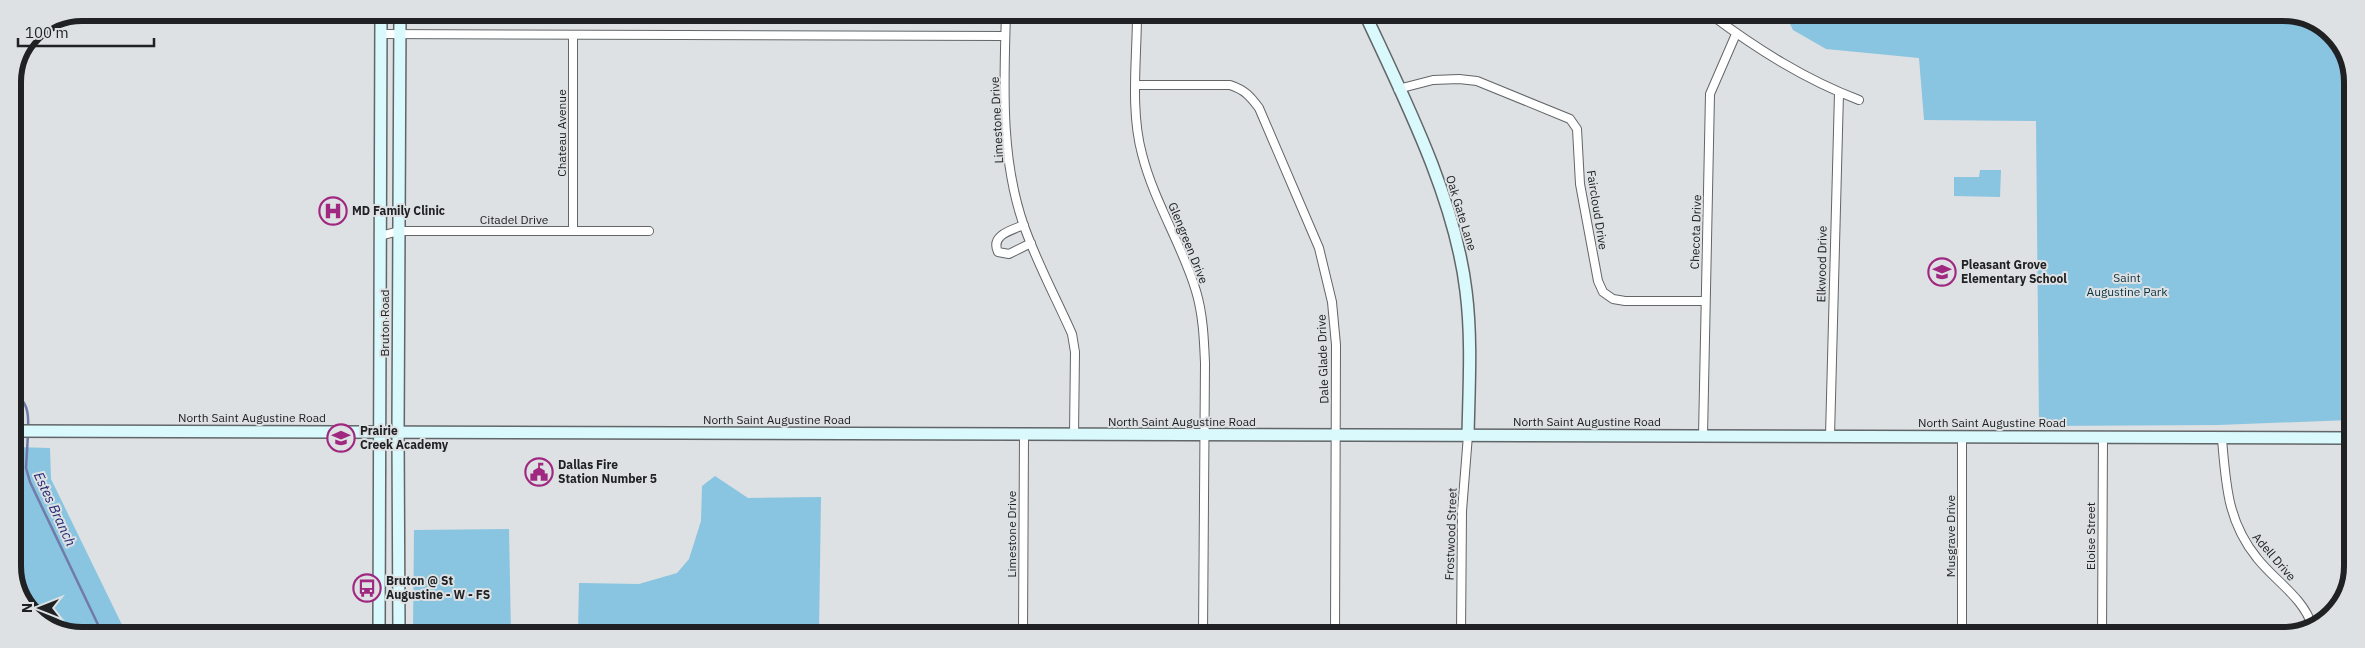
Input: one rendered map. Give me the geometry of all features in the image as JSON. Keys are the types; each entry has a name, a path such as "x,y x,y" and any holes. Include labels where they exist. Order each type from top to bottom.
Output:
{"street":[{"name":"Bruton Road","path":"379,627 381,21"},
{"name":"Bruton Road","path":"399,627 400,21"},
{"name":"Limestone Drive","path":"1006,21 1007,143 1011,173 1024,225 1072,334 1075,352 1074,436"},
{"name":"Glengreen Drive","path":"1137,21 1136,124 1143,159 1150,183 1196,292 1205,347 1203,627"},
{"name":"Oak Gate Lane","path":"1367,21 1441,187 1460,255 1466,291 1469,344 1468,435"},
{"path":"1719,21 1736,34 1803,76 1859,100"},
{"path":"380,34 1005,36"},
{"name":"Checota Drive","path":"1703,436 1710,94 1736,34"},
{"name":"Chateau Avenue","path":"573,35 573,231"},
{"name":"Faircloud Drive","path":"1398,89 1433,80 1459,79 1478,81 1570,118 1577,129 1584,210 1598,281 1603,292 1613,299 1625,302 1705,301"},
{"name":"Dale Glade Drive","path":"1136,85 1230,85 1244,89 1259,108 1319,248 1332,302 1336,345 1335,627"},
{"name":"Elkwood Drive","path":"1830,436 1839,93"},
{"path":"1024,225 1001,235 996,240 995,246 998,252 1008,254 1031,243"},
{"name":"Citadel Drive","path":"380,236 399,231 649,231"},
{"name":"North Saint Augustine Road","path":"21,432 2344,438"},
{"name":"Limestone Drive","path":"1023,627 1024,435"},
{"name":"Frostwood Street","path":"1461,627 1462,511 1468,435"},
{"name":"Musgrave Drive","path":"1962,437 1962,627"},
{"name":"Eloise Street","path":"2102,627 2103,437"},
{"name":"Adell Drive","path":"2222,439 2227,497 2239,534 2257,558 2300,604 2309,621"}],"green space":[{"name":"Saint Augustine Park","path":"1788,21 2283,21 2299,23 2317,31 2338,55 2344,78 2344,420 2218,425 2039,426 2036,121 1924,120 1919,58 1826,49 1793,30"},
{"path":"1980,170 2001,170 2000,197 1954,196 1954,177 1979,177"},
{"path":"21,447 50,448 51,479 123,627 66,625 48,617 29,596 21,570"},
{"path":"715,476 748,498 821,497 819,627 578,627 579,583 639,584 677,573 689,559 701,521 702,486"},
{"path":"509,529 511,627 413,627 414,530"}],"waterway":[{"name":"Estes Branch","path":"21,399 26,408 28,429"},
{"name":"Estes Branch","path":"28,434 26,468 30,482 99,627"}],"place":[{"name":"MD Family Clinic","path":"333,211"},
{"name":"Pleasant Grove Elementary School","path":"1942,272"},
{"name":"Prairie Creek Academy","path":"341,438"},
{"name":"Dallas Fire Station Number 5","path":"539,472"},
{"name":"Bruton @ St Augustine - W - FS","path":"367,588"}]}
